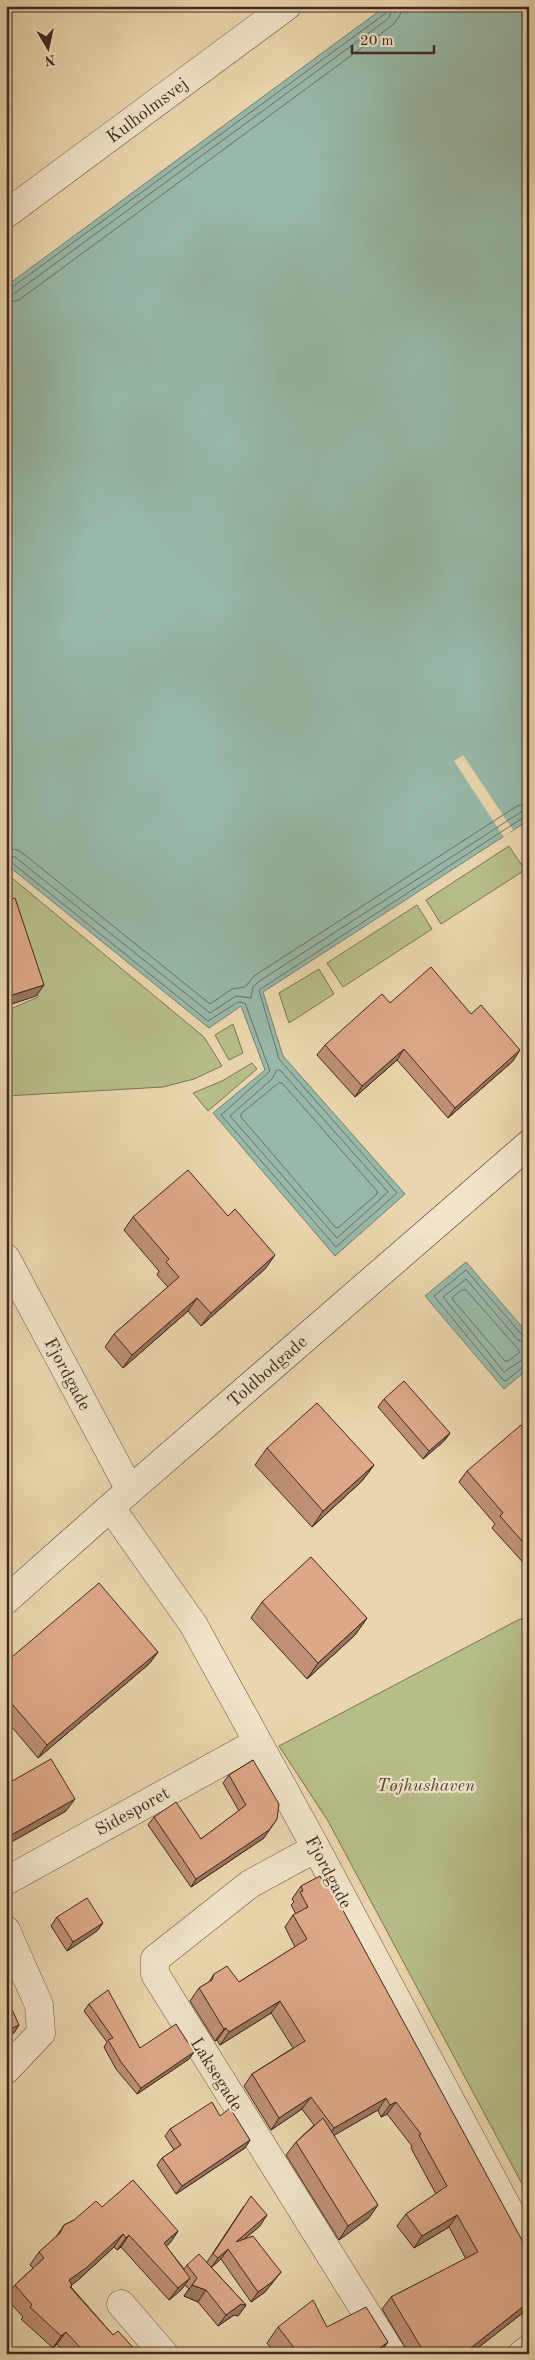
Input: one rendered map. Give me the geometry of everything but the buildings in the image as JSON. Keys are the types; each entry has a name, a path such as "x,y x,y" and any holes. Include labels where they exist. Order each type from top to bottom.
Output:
{"street":[{"name":"Kulholmsvej","path":"6,214 287,6"},
{"name":"Toldbodgade","path":"6,1600 529,1144"},
{"name":"Fjordgade","path":"6,1258 120,1499 193,1624 316,1848 529,2248"},
{"name":"Sidesporet","path":"6,1881 258,1742"},
{"name":"Laksegade","path":"316,1848 250,1884 155,1959 155,1974 392,2354"},
{"path":"6,1930 38,2005 40,2033 6,2070"},
{"path":"121,2304 164,2354"},
{"path":"522,2354 529,2349"}],"green space":[{"path":"509,846 525,870 441,924 426,900"},
{"path":"6,873 204,1037 222,1066 194,1079 163,1087 6,1096 6,1011 38,997 6,905"},
{"path":"417,905 432,929 343,987 327,963"},
{"path":"319,969 334,994 289,1023 279,993"},
{"path":"233,1024 243,1053 229,1060 215,1035"},
{"path":"252,1063 257,1069 208,1111 193,1093 222,1081"},
{"name":"Tøjhushaven","path":"529,1617 529,2197 328,1821 279,1746 518,1620"}],"water":[{"path":"386,6 529,6 529,820 263,992 283,1056 405,1194 335,1256 213,1113 265,1070 241,1006 209,1028 6,864 6,286"},
{"path":"466,1262 529,1335 529,1368 504,1389 425,1296"}],"pier":[{"path":"463,755 513,830 504,837 454,761"}]}
